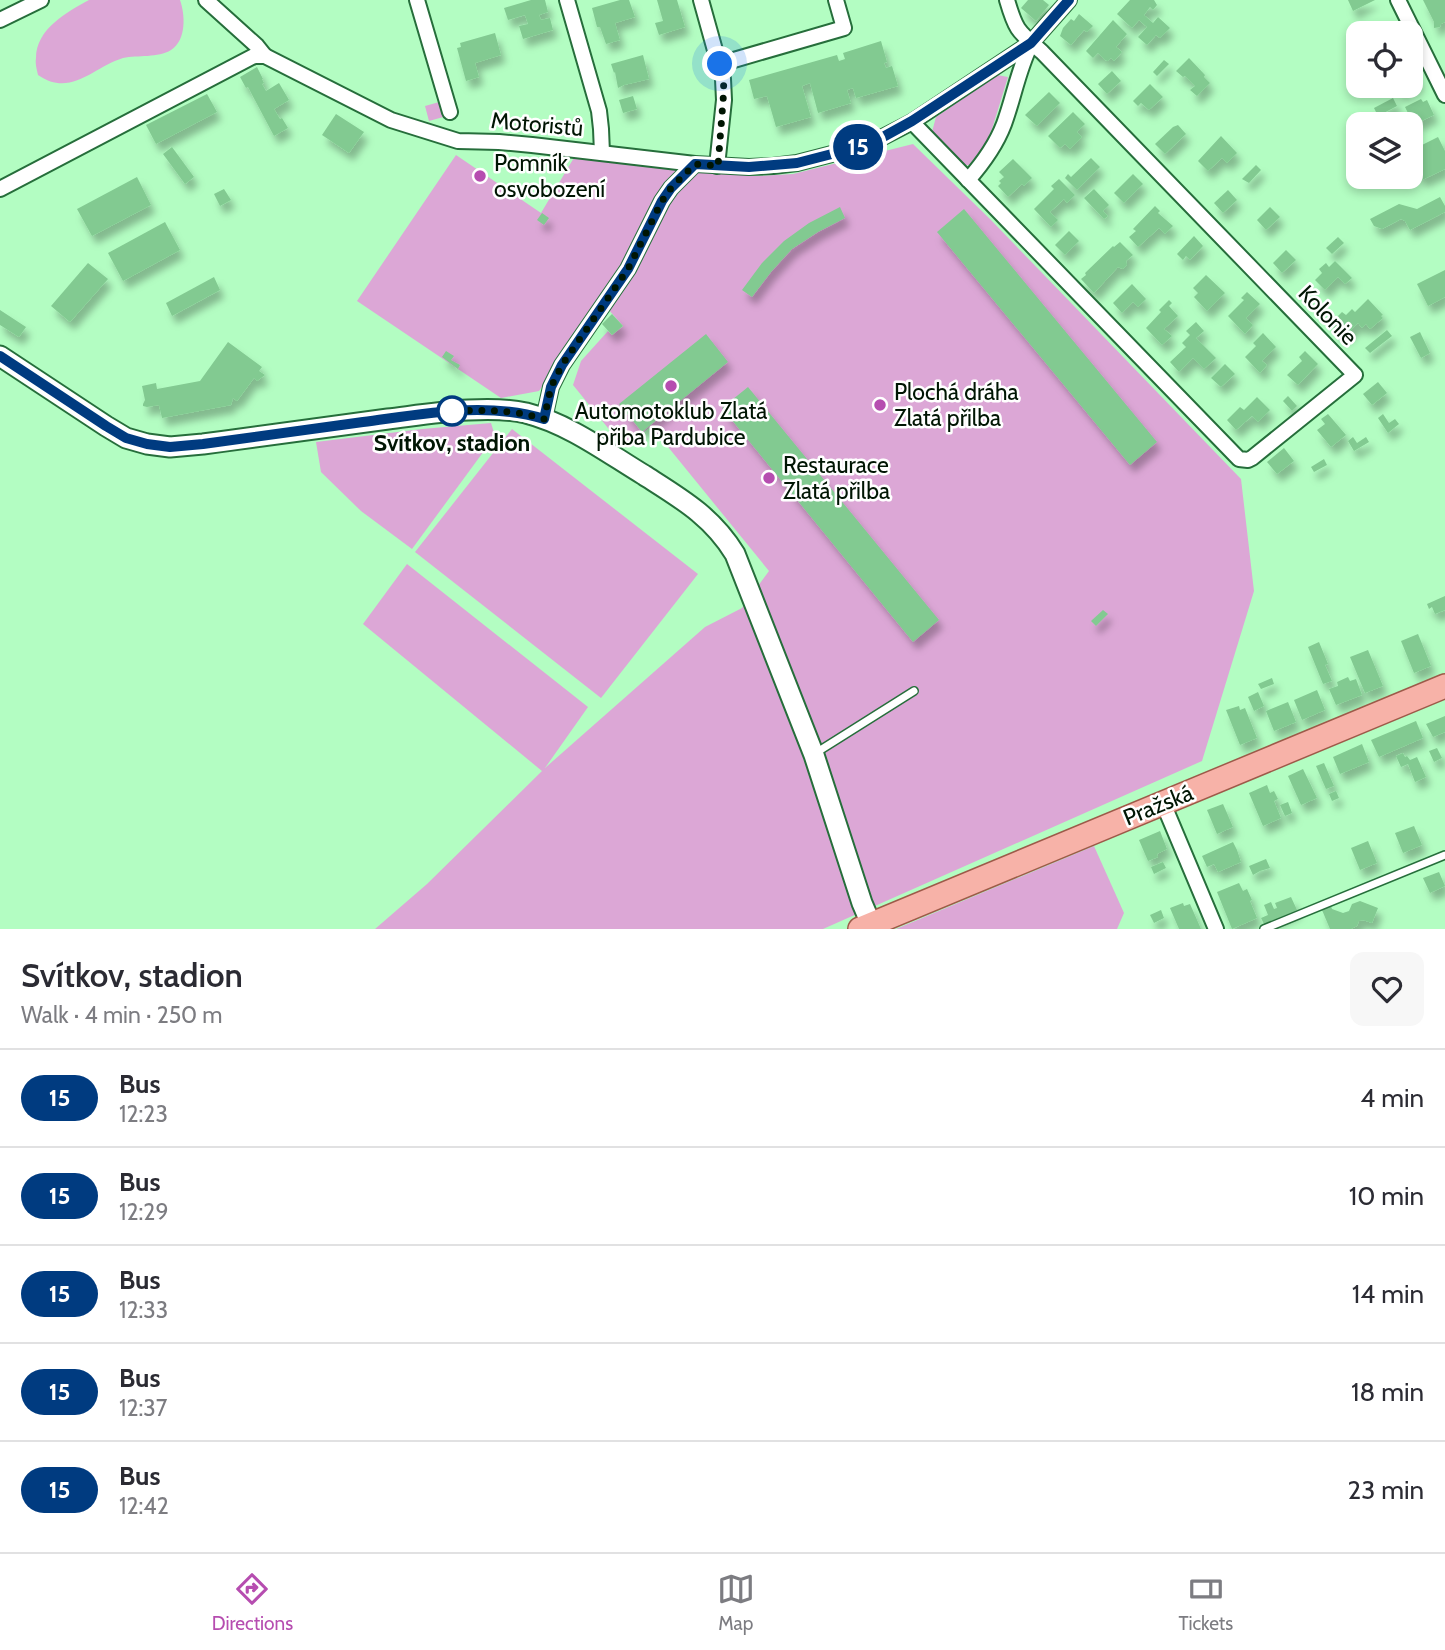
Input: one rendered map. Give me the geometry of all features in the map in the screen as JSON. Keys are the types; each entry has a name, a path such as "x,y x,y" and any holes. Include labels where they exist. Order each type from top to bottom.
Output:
{"main road":[{"name":"Pražská","path":"868,928 1445,686"}],"street":[{"path":"0,20 41,0"},
{"name":"Motoristů","path":"206,0 265,56 391,120 458,141 499,142 718,166 761,166 807,161 883,137 1031,43 1069,0"},
{"path":"417,0 450,112"},
{"path":"567,0 599,111 602,153"},
{"path":"701,0 720,64 724,88 718,166"},
{"path":"720,64 844,28 836,0"},
{"path":"912,121 968,180 986,159 1004,122 1020,66 1031,43 1022,36 1014,23 1007,0"},
{"path":"1398,0 1445,95"},
{"name":"Kolonie","path":"968,180 1239,459 1252,458 1355,375 1031,43"},
{"path":"0,189 254,56 265,56"},
{"path":"544,419 551,387 562,365 628,269 662,201 695,164"},
{"path":"0,356 126,438 147,444 170,447 203,444 448,411 523,412 584,438 681,498 707,518 726,538 742,571 814,754 868,928"},
{"path":"1163,803 1216,929"}],"lane":[{"path":"814,754 915,691"},
{"path":"1264,929 1445,855"}],"shaded area":[{"path":"89,0 180,0 184,19 180,40 166,53 123,58 71,82 50,81 38,75 36,60 41,38 54,23"},
{"path":"997,75 1008,77 992,129 984,146 969,165 964,165 932,132 936,117"},
{"path":"450,99 454,114 429,121 425,106"},
{"path":"913,144 990,219 1241,479 1254,591 1202,761 823,929 375,929 427,884 542,771 363,624 407,564 588,707 545,768 705,627 742,608 769,571 651,426 628,445 621,444 573,385 581,361 608,331 612,335 623,326 608,309 623,269 539,391 501,398 357,301 456,155 541,213 575,156 755,176 793,174"},
{"path":"491,423 495,436 412,549 361,511 321,472 316,442"},
{"path":"512,429 698,574 601,698 415,552"},
{"path":"1094,846 1124,913 1117,929 896,929"}],"building":[{"path":"531,0 545,0 548,12 539,15 541,20 550,18 553,30 523,39 519,26 528,24 525,15 508,20 504,8"},
{"path":"629,0 635,17 615,23 620,40 606,44 600,27 597,27 592,8"},
{"path":"657,0 677,0 685,27 659,35 655,23 663,21"},
{"path":"1028,0 1043,0 1049,5 1036,21 1021,8"},
{"path":"1130,0 1154,0 1157,5 1153,10 1150,7 1144,15 1153,23 1158,17 1170,28 1160,38 1156,35 1147,45 1138,37 1147,27 1139,20 1132,28 1117,14"},
{"path":"1348,0 1375,0 1353,11"},
{"path":"1423,0 1445,0 1445,22 1440,27 1434,28 1434,22"},
{"path":"1079,14 1093,26 1087,32 1084,30 1071,45 1060,36 1063,28"},
{"path":"1113,20 1127,34 1116,47 1122,52 1114,61 1111,58 1105,60 1098,53 1093,58 1086,51"},
{"path":"495,33 501,55 475,63 479,77 466,81 457,48 461,47 460,43"},
{"path":"881,41 887,62 884,63 886,68 892,66 898,86 856,98 853,88 847,90 851,103 818,113 810,83 802,86 811,117 776,127 767,96 754,99 749,80 837,55 839,61 845,59 843,53"},
{"path":"643,55 649,79 618,88 611,64"},
{"path":"1189,58 1210,83 1197,96 1190,90 1195,86 1176,71"},
{"path":"1164,60 1169,64 1157,76 1153,72"},
{"path":"257,67 266,91 279,83 289,100 274,109 288,128 274,136 240,77"},
{"path":"1112,71 1121,81 1107,94 1098,84"},
{"path":"1150,84 1163,97 1149,110 1141,103 1138,106 1133,101"},
{"path":"1049,92 1060,103 1037,126 1025,115"},
{"path":"207,94 217,112 156,144 146,125"},
{"path":"633,96 637,109 623,113 619,100"},
{"path":"1393,98 1397,106 1386,112 1376,112 1374,108"},
{"path":"1421,99 1423,102 1427,100 1434,115 1423,120 1423,112 1408,112 1405,107"},
{"path":"1073,112 1085,124 1077,132 1082,137 1070,149 1065,144 1060,148 1048,136"},
{"path":"336,114 364,132 349,153 322,135"},
{"path":"1178,125 1186,134 1165,154 1155,144"},
{"path":"1221,136 1237,153 1227,163 1222,158 1208,171 1198,161"},
{"path":"1438,137 1445,151 1445,169 1423,180 1423,144"},
{"path":"172,147 194,177 185,184 163,154"},
{"path":"1091,158 1100,167 1077,190 1065,178 1068,174 1071,177"},
{"path":"1013,159 1032,178 1008,197 998,186 1004,177 999,172"},
{"path":"1256,165 1261,170 1249,183 1242,179"},
{"path":"1133,174 1143,184 1124,203 1114,193"},
{"path":"137,177 151,205 92,236 77,209"},
{"path":"1059,179 1075,195 1067,203 1064,199 1050,212 1058,220 1051,227 1034,209 1054,189 1051,186"},
{"path":"224,189 231,200 220,206 214,194"},
{"path":"1094,189 1109,205 1103,211 1108,216 1104,219 1084,198"},
{"path":"1228,190 1237,200 1223,213 1214,203"},
{"path":"1440,197 1445,212 1410,230 1401,219 1382,229 1374,226 1370,219 1399,204 1417,209"},
{"path":"1155,206 1160,211 1158,213 1173,226 1165,234 1159,228 1138,247 1129,237"},
{"path":"840,207 845,218 792,249 752,297 742,290 762,263 784,241 809,223"},
{"path":"1270,207 1280,217 1266,230 1257,220"},
{"path":"964,209 1157,442 1130,465 937,232"},
{"path":"542,213 549,218 544,225 537,220"},
{"path":"165,222 180,250 123,281 108,253"},
{"path":"1069,231 1079,241 1065,255 1055,245"},
{"path":"1194,236 1203,246 1190,260 1186,256 1183,260 1177,254"},
{"path":"1338,237 1344,243 1332,254 1326,248"},
{"path":"1120,242 1133,255 1126,261 1127,265 1123,269 1118,267 1094,293 1081,279"},
{"path":"1286,250 1296,260 1282,273 1273,263"},
{"path":"1335,261 1352,278 1345,284 1338,277 1325,290 1315,280 1322,273 1319,269 1326,263 1329,267"},
{"path":"88,263 108,279 70,322 51,306"},
{"path":"1445,270 1445,297 1428,306 1417,284"},
{"path":"1206,275 1225,293 1207,311 1194,297 1198,293 1193,288"},
{"path":"214,277 220,290 172,316 166,303"},
{"path":"1132,284 1146,299 1138,307 1133,302 1122,313 1113,303"},
{"path":"1247,292 1260,304 1246,318 1253,325 1245,334 1228,316 1244,300 1241,298"},
{"path":"1368,299 1383,318 1370,329 1366,324 1362,328 1358,323 1344,337 1333,327 1341,320 1338,316 1342,312 1346,315 1352,309 1355,312"},
{"path":"1169,300 1172,303 1169,306 1178,316 1164,329 1172,336 1162,345 1146,328"},
{"path":"0,310 26,327 19,337 0,325"},
{"path":"612,314 623,326 612,335 602,324"},
{"path":"1196,322 1204,331 1196,338 1216,358 1204,369 1193,358 1179,372 1170,362 1186,347 1182,343 1190,335 1186,331"},
{"path":"1387,330 1392,336 1370,353 1365,348"},
{"path":"1420,332 1430,353 1421,358 1410,337"},
{"path":"1263,333 1276,347 1262,361 1267,365 1260,373 1245,357 1256,346 1253,343"},
{"path":"706,334 728,362 642,432 619,404"},
{"path":"228,342 262,367 259,371 265,375 257,381 254,378 237,401 233,398 231,405 162,418 159,405 143,406 145,400 142,386 156,383 157,389 200,381"},
{"path":"446,351 454,356 451,360 460,365 458,369 442,357"},
{"path":"1305,351 1318,364 1298,385 1287,375 1302,361 1299,357"},
{"path":"1225,364 1235,374 1221,387 1211,378"},
{"path":"1378,382 1387,393 1372,405 1363,394"},
{"path":"748,387 939,620 913,642 722,408"},
{"path":"1288,396 1297,406 1292,411 1283,401"},
{"path":"1257,397 1270,410 1258,422 1252,416 1236,430 1227,420 1240,407 1244,410"},
{"path":"1328,414 1346,435 1331,447 1317,430 1325,424 1321,419"},
{"path":"1383,414 1389,423 1395,419 1399,424 1388,433 1378,418"},
{"path":"1353,437 1357,443 1366,437 1369,442 1354,451 1348,441"},
{"path":"1284,448 1294,461 1277,474 1267,462"},
{"path":"1324,459 1327,465 1314,472 1311,467"},
{"path":"1445,596 1445,610 1435,614 1432,607 1429,609 1427,604"},
{"path":"1103,610 1108,614 1096,626 1091,621"},
{"path":"1418,634 1431,666 1414,673 1401,641"},
{"path":"1319,642 1332,681 1323,684 1308,647"},
{"path":"1368,650 1383,686 1365,693 1350,657"},
{"path":"1348,677 1350,681 1356,679 1362,695 1336,705 1329,689 1338,686 1337,682"},
{"path":"1272,678 1274,684 1261,689 1258,684"},
{"path":"1317,690 1325,710 1302,720 1294,700"},
{"path":"1258,692 1264,706 1254,711 1248,697"},
{"path":"1288,702 1296,722 1274,731 1266,711"},
{"path":"1239,706 1240,710 1245,708 1257,738 1240,745 1226,710"},
{"path":"1445,716 1445,732 1433,737 1426,724"},
{"path":"1416,721 1423,738 1379,757 1371,740"},
{"path":"1362,744 1369,762 1340,774 1333,757"},
{"path":"1437,748 1442,758 1434,762 1429,751"},
{"path":"1403,753 1410,760 1417,757 1426,777 1415,782 1408,764 1401,767 1396,756"},
{"path":"1324,763 1334,786 1326,789 1316,766"},
{"path":"1303,769 1317,798 1301,805 1288,776"},
{"path":"1267,785 1270,793 1274,791 1278,799 1274,801 1281,818 1263,826 1249,793"},
{"path":"1336,791 1339,798 1332,801 1329,794"},
{"path":"1288,802 1292,813 1285,816 1280,805"},
{"path":"1223,804 1233,827 1217,834 1207,810"},
{"path":"1414,826 1422,845 1403,853 1395,833"},
{"path":"1160,831 1167,849 1148,861 1139,840"},
{"path":"1368,841 1377,863 1360,870 1351,848"},
{"path":"1233,842 1241,862 1218,872 1214,864 1207,867 1202,856"},
{"path":"1266,859 1270,868 1253,875 1249,866"},
{"path":"1163,862 1166,868 1154,874 1151,867"},
{"path":"1439,872 1445,886 1430,893 1423,878"},
{"path":"1239,883 1243,891 1247,889 1257,918 1232,929 1217,892"},
{"path":"1291,897 1297,910 1264,924 1261,918 1268,915 1264,905 1271,902 1274,909 1277,908 1275,903"},
{"path":"1360,901 1378,908 1372,923 1363,920 1351,929 1330,929 1322,910 1331,906 1343,913 1349,911 1352,904"},
{"path":"1183,903 1184,906 1190,904 1201,929 1179,929 1170,908"},
{"path":"1161,910 1164,918 1154,923 1150,915"}],"bus line":[{"name":"15","path":"0,356 126,438 170,447 448,411 523,412 544,419 551,387 562,365 628,269 662,201 695,164 749,167 797,163 855,148 883,137 1031,43 1069,0"}],"place":[{"name":"Pomník osvobození","path":"480,176"},
{"name":"Automotoklub Zlatá přiba Pardubice","path":"671,386"},
{"name":"Plochá dráha Zlatá přilba","path":"880,405"},
{"name":"Svítkov, stadion","path":"452,411"},
{"name":"Restaurace Zlatá přilba","path":"769,478"}],"route":[{"path":"452,411 448,411 523,412 544,419 551,387 562,365 628,269 662,201 695,164 718,166 724,100 720,64"}]}
